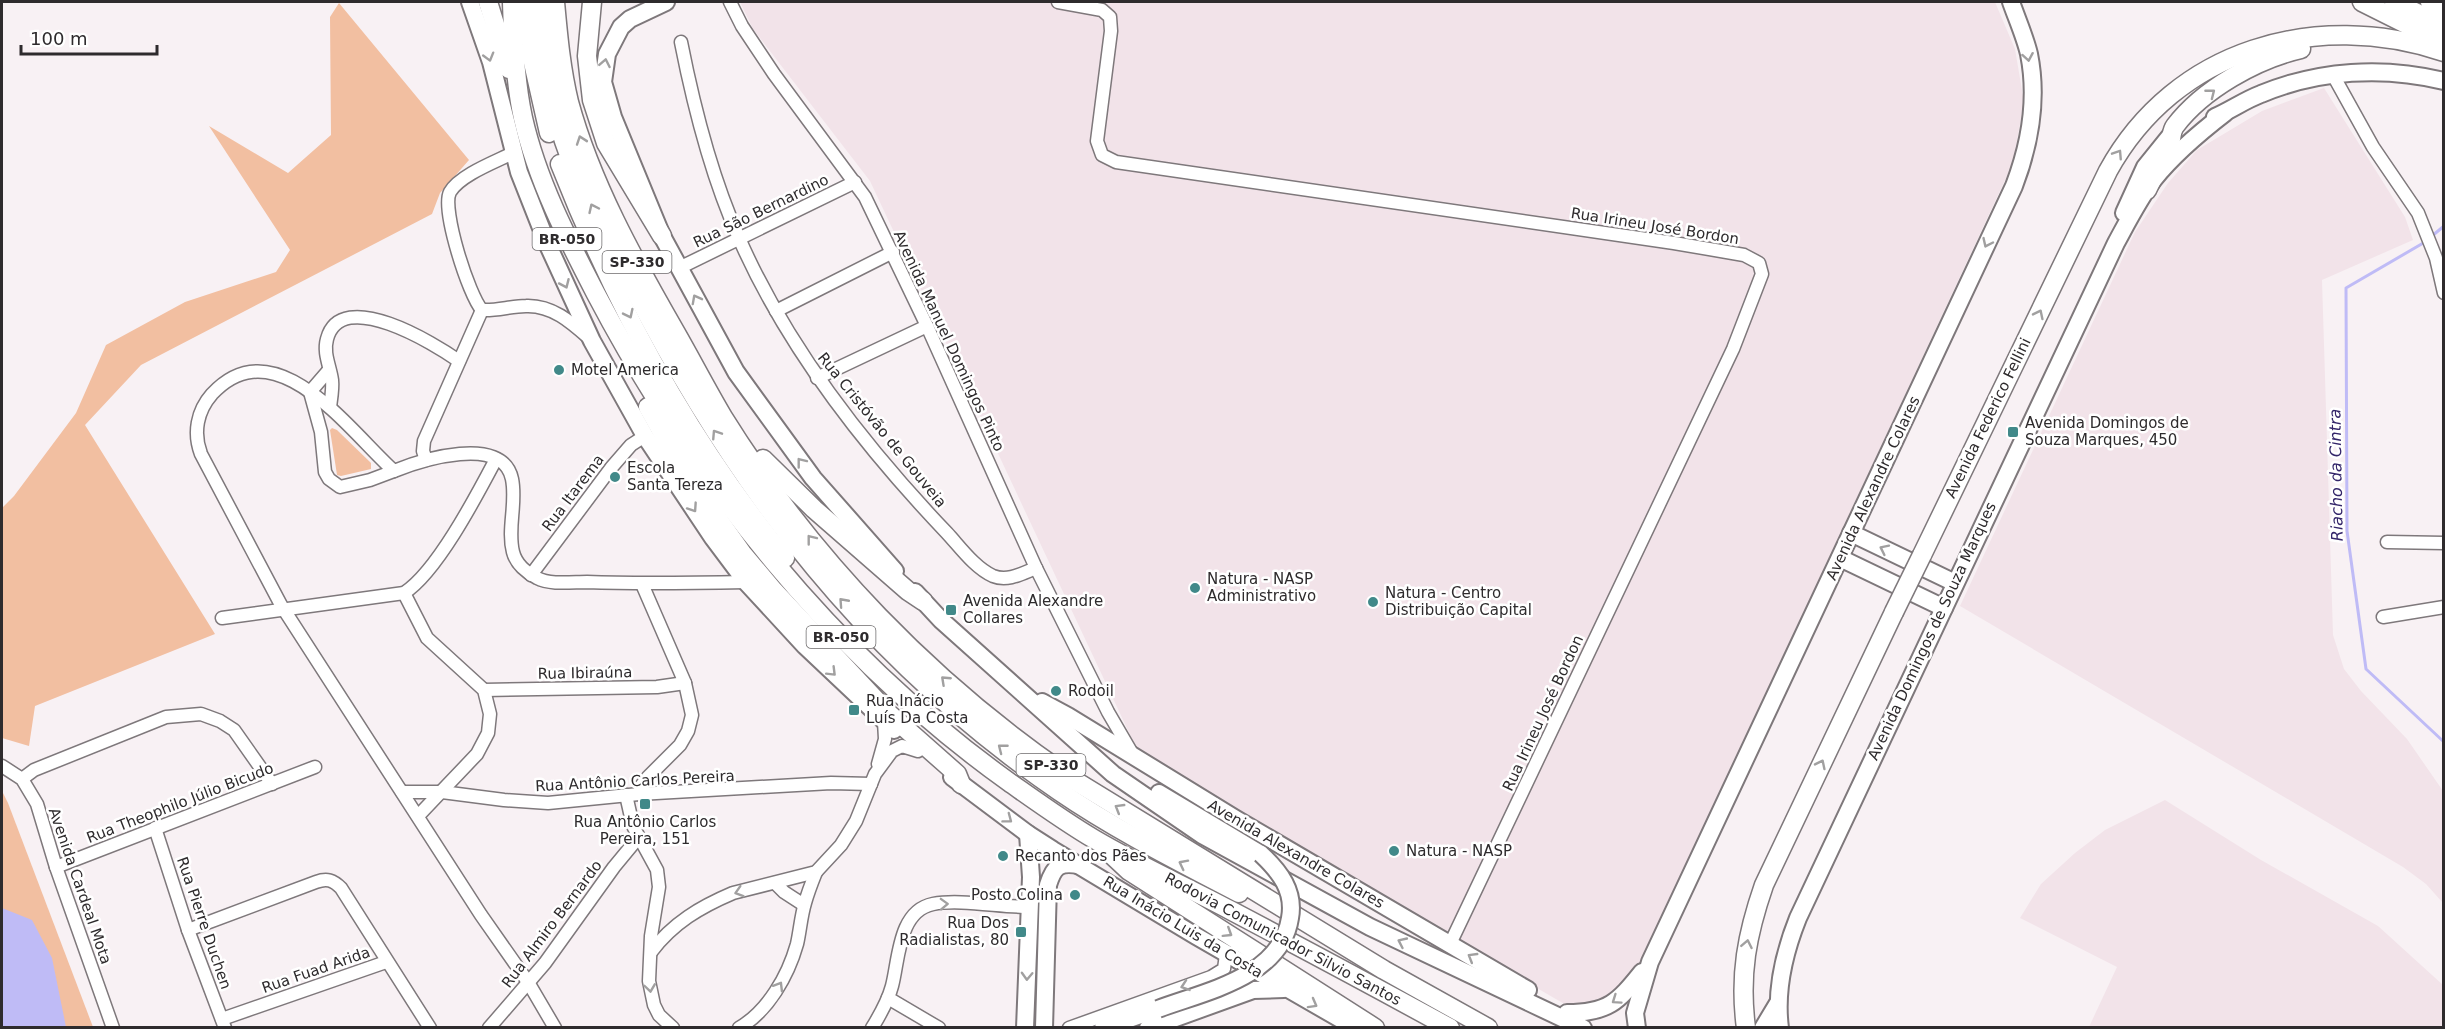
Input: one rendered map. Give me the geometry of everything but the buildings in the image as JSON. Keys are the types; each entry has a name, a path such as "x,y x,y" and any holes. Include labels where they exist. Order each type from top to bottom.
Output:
{"highway":[{"path":"488,2 523,117"},
{"name":"Rodovia Comunicador Silvio Santos","path":"512,2 523,117 541,174 564,233 628,354 678,434 756,542 828,625 944,732 1008,781 1094,839 1450,1028"},
{"path":"528,2 532,58 542,107 555,151 575,202 641,339 677,403 749,511 888,682"},
{"path":"543,2 545,41 555,108 572,160 601,225 661,340 706,419 761,500 824,580 888,650 932,690 975,727 1059,791 1156,850 1384,970"},
{"name":"Rodovia Comunicador Silvio Santos","path":"555,2 560,54 569,100 581,142 600,188 657,300 723,416 792,515 855,590 901,639 989,718 1037,756 1384,970 1488,1028"},
{"path":"592,2 588,37 588,80 592,100 606,143 662,236"},
{"path":"2362,2 2444,43"},
{"path":"2383,2 2444,34"},
{"path":"2394,2 2444,26"},
{"path":"2430,2 2444,8"},
{"name":"Avenida Federico Fellini","path":"1746,1028 1743,1002 1744,962 1752,921 1764,885 2118,152 2146,117 2178,89 2205,70 2239,54 2298,38 2355,35 2397,39 2444,52"},
{"path":"2147,190 2174,127 2211,92 2266,60 2310,47 2397,39"},
{"path":"628,354 636,385 682,468 742,553 774,591 888,713 957,774 961,784"},
{"path":"723,416 738,427 765,462 807,502 908,591 923,601"},
{"path":"1094,839 1129,871 1375,1028"}],"main road":[{"name":"Rua Inácio Luis da Costa","path":"471,2 491,62 513,153 547,243 592,341 645,436 713,538 746,582 806,646 884,721 918,751 1028,834 1226,954 1356,1028"},
{"path":"666,2 642,12 621,27 607,54 603,82 613,117 662,236 736,372 776,429 853,525 941,620 1113,774 1202,835 1370,927 1559,1012"},
{"name":"Avenida Alexandre Colares","path":"1637,1028 1635,1013 1650,962 2014,186 2031,120 2033,89 2029,53 2011,2"},
{"name":"Avenida Domingos de Souza Marques","path":"2116,243 2124,212 2139,178 2153,154 2172,135 2178,135 2259,94 2300,81 2333,75 2383,71 2417,74 2444,81"},
{"name":"Avenida Domingos de Souza Marques","path":"1780,1028 1779,1002 1784,961 1798,918 2116,243 2147,190 2173,158 2224,113"},
{"path":"1851,533 1955,583"},
{"path":"1840,558 1944,608"},
{"name":"Avenida Alexandre Colares","path":"1025,694 1068,716 1135,759 1450,944 1583,1028"},
{"path":"1059,725 1095,747 1146,785 1261,854 1283,878 1292,909 1288,932 1281,946 1263,965 1247,976 1103,1028"},
{"path":"1028,834 1031,877 1029,942 1034,1027"},
{"path":"1034,1027 1048,945 1048,885 1052,871 1060,863 1080,865"},
{"path":"1029,942 1034,938 1041,939 1048,945"},
{"name":"Avenida Alexandre Colares","path":"1559,1012 1600,1011 1624,994 1650,962"},
{"path":"1148,1028 1253,990 1286,989"},
{"path":"1762,1028 1779,1002"},
{"name":"Avenida Alexandre Colares","path":"1559,1012 1595,1028"}],"street":[{"name":"Avenida Manuel Domingos Pinto","path":"730,2 742,26 774,74 855,182 893,252 1036,568 1108,712 1135,759"},
{"name":"Rua Irineu José Bordon","path":"1058,2 1102,10 1110,17 1111,31 1097,141 1102,155 1116,162 1674,243 1744,255 1759,263 1762,274 1759,286 1733,349 1450,944"},
{"name":"Rua Cristóvão de Gouveia","path":"681,42 695,106 711,160 739,238 776,311 817,378 894,474 977,565 994,576 1004,578 1011,578 1036,568"},
{"path":"2333,75 2373,147 2418,213 2436,258 2444,293"},
{"path":"426,460 423,451 424,441 482,310 471,291 448,215 447,202 451,190 462,180 513,153"},
{"name":"Rua São Bernardino","path":"679,268 855,182"},
{"path":"776,311 893,252"},
{"name":"Rua Inácio Luis da Costa","path":"482,310 525,306 546,309 569,320 592,341"},
{"path":"320,427 333,410 332,380 326,348 327,337 336,323 350,317 366,317 389,323 417,335 459,361"},
{"path":"817,378 927,326"},
{"path":"310,392 329,369"},
{"path":"394,471 333,410 310,392 281,375 264,371 246,374 212,394 199,418 196,429 196,442 201,454 285,610 492,932 528,982 555,1028"},
{"path":"310,392 320,427 325,472 334,484 340,487 426,460 475,453 496,459 507,467 512,477 513,554 522,568 540,580 642,584 746,582"},
{"name":"Rua Itarema","path":"531,574 624,452 645,436"},
{"path":"222,618 404,593 431,567 496,459"},
{"path":"2387,542 2444,543"},
{"path":"639,794 644,782 680,745 688,731 692,708 685,683 642,584"},
{"path":"404,593 427,638 484,690 490,714 488,733 477,754 418,816"},
{"path":"2383,617 2444,608"},
{"name":"Rua Ibiraúna","path":"484,690 657,687 685,683"},
{"path":"1098,736 1108,712"},
{"path":"22,779 34,770 166,717 201,714 220,721 234,730 273,784"},
{"path":"739,1028 761,1010 789,968 804,905 816,872 856,821 873,779 885,739 884,721"},
{"path":"873,779 896,748 907,746 918,751"},
{"name":"Avenida Cardeal Mota","path":"2,766 22,779 37,804 56,867 113,1028"},
{"name":"Rua Theophilo Júlio Bicudo","path":"56,867 315,767"},
{"name":"Rua Antônio Carlos Pereira","path":"402,792 442,792 493,799 548,802 873,779"},
{"path":"626,795 629,814 638,838 657,870 659,887 651,952 650,993 659,1015 672,1028"},
{"name":"Rua Pierre Duchen","path":"155,828 188,930 224,1023"},
{"name":"Rua Almiro Bernardo","path":"489,1028 544,963 638,838"},
{"path":"651,952 682,919 733,893 816,872"},
{"path":"188,930 316,882 331,880 341,888 430,1028"},
{"path":"775,883 804,905"},
{"path":"872,1028 888,998 904,931 910,919 920,909 931,904 948,903 1030,907"},
{"path":"656,909 667,917 682,919"},
{"path":"1069,1028 1211,977 1224,969 1226,954"},
{"name":"Rua Fuad Arida","path":"224,1023 386,962"},
{"path":"888,998 939,1028"}],"shaded area":[{"path":"740,2 1995,2 2015,49 2024,102 2013,163 1630,985 1606,1004 1573,1009 1141,758 870,181 753,29"},
{"path":"339,3 469,160 440,193 432,214 141,365 85,425 215,634 35,706 29,746 2,738 2,508 14,496 76,413 106,345 185,302 276,272 290,250 209,126 288,173 331,135 330,17"},
{"path":"2324,88 2405,217 2413,240 2322,280 2333,635 2344,669 2361,691 2407,739 2443,791 2443,903 2426,884 2403,867 1960,606 2135,232 2168,183 2197,150 2262,111"},
{"path":"332,428 337,430 371,463 371,469 337,475 330,430"},
{"path":"2,791 8,803 93,1027 2,1027"},
{"path":"2165,800 2261,860 2378,926 2443,985 2443,1027 2089,1027 2117,967 2020,918 2041,884 2075,853 2105,830"},
{"path":"2,908 32,920 52,958 66,1027 2,1027"}],"waterway":[{"name":"Riacho da Cintra","path":"2432,236 2444,226"},
{"name":"Riacho da Cintra","path":"2425,242 2346,288 2347,531 2366,669 2444,742"}],"place":[{"name":"Motel America","path":"559,370"},
{"name":"Avenida Domingos de Souza Marques, 450","path":"2013,432"},
{"name":"Escola Santa Tereza","path":"615,477"},
{"name":"Natura - NASP Administrativo","path":"1195,588"},
{"name":"Natura - Centro Distribuição Capital","path":"1373,602"},
{"name":"Avenida Alexandre Collares","path":"951,610"},
{"name":"Rodoil","path":"1056,691"},
{"name":"Rua Inácio Luís Da Costa","path":"854,710"},
{"name":"Rua Antônio Carlos Pereira, 151","path":"645,804"},
{"name":"Natura - NASP","path":"1394,851"},
{"name":"Recanto dos Pães","path":"1003,856"},
{"name":"Posto Colina","path":"1075,895"},
{"name":"Rua Dos Radialistas, 80","path":"1021,932"}]}
